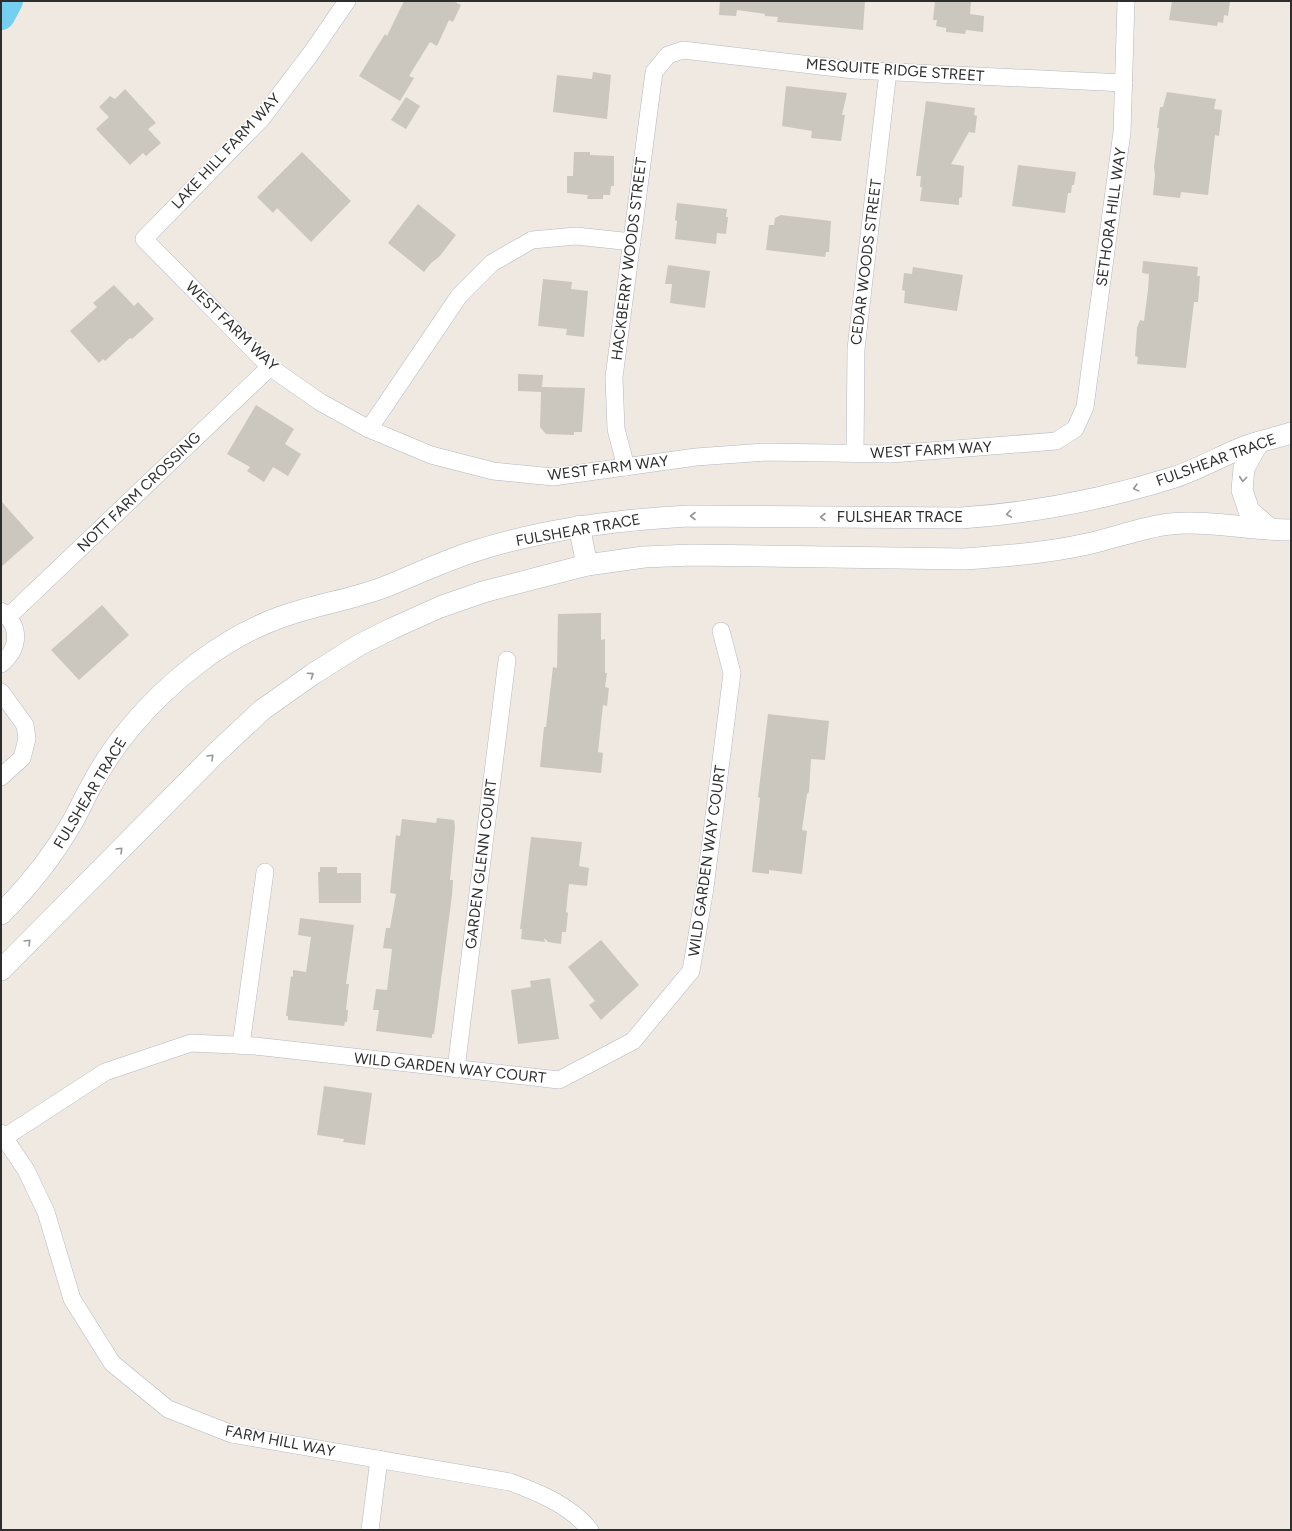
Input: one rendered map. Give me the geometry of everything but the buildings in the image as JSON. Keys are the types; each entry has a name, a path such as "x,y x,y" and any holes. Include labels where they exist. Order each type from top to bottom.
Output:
{"street":[{"name":"LAKE HILL FARM WAY","path":"144,239 262,118 312,52 347,1"},
{"name":"SETHORA HILL WAY","path":"1075,429 1085,407 1122,132 1126,1"},
{"name":"MESQUITE RIDGE STREET","path":"668,55 683,50 854,70 1124,83"},
{"name":"HACKBERRY WOODS STREET","path":"626,467 616,429 614,377 654,72 668,55"},
{"name":"CEDAR WOODS STREET","path":"855,454 856,350 888,71"},
{"path":"369,429 458,296 492,263 532,240 576,236 632,242"},
{"name":"WEST FARM WAY","path":"144,239 270,367 320,402 369,429 431,455 493,471 553,477 696,457 766,452 891,454 1056,441 1075,429"},
{"name":"NOTT FARM CROSSING","path":"5,614 270,367"},
{"name":"FULSHEAR TRACE","path":"1,914 41,870 74,820 108,758 130,728 156,699 184,673 211,654 246,633 278,618 382,588 472,552 529,536 579,526 644,518 688,516 961,518 1003,515 1051,508 1111,495 1176,477 1205,466 1245,447 1291,433"},
{"path":"1258,443 1244,468 1242,490 1249,511 1270,529"},
{"path":"1,970 214,754 262,710 312,674 359,645 440,607 483,592 587,565 644,557 692,555 964,559 1045,552 1089,544 1147,528 1168,524 1193,523 1291,530"},
{"path":"579,526 587,565"},
{"path":"1,664 12,652 16,642 12,622 5,614"},
{"name":"WILD GARDEN WAY COURT","path":"3,1135 104,1072 191,1043 248,1045 559,1080 633,1041 691,971 705,888 732,673 721,631"},
{"name":"GARDEN GLENN COURT","path":"456,1069 507,660"},
{"path":"1,692 25,725 27,739 22,758 1,777"},
{"path":"248,1045 265,872"},
{"name":"FARM HILL WAY","path":"3,1135 26,1170 46,1212 72,1299 112,1363 168,1409 232,1434 510,1482 546,1496 571,1511 590,1530"},
{"path":"370,1530 379,1459"}],"waterway":[{"path":"1,16 9,1"}]}
